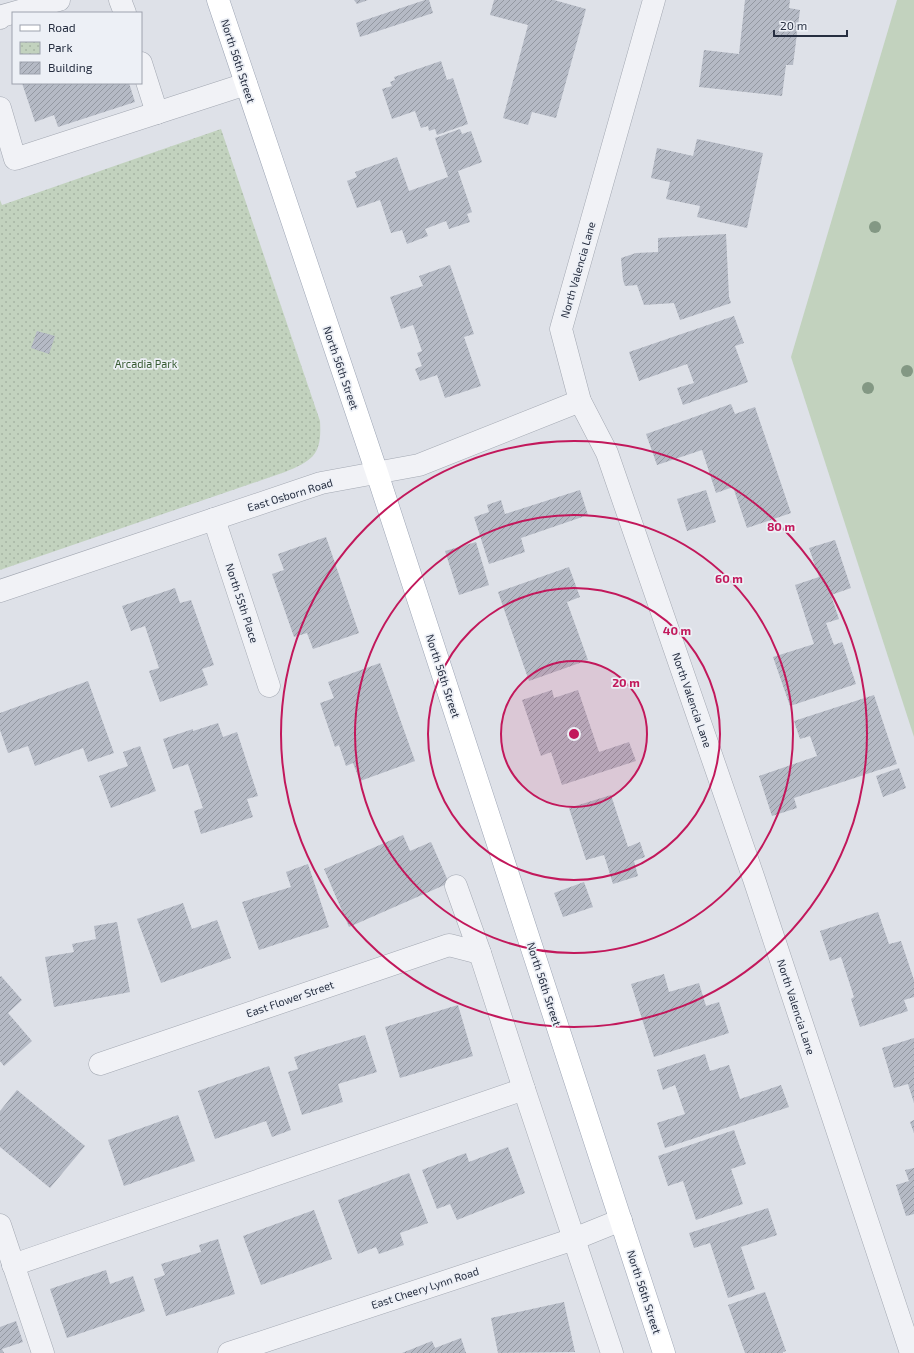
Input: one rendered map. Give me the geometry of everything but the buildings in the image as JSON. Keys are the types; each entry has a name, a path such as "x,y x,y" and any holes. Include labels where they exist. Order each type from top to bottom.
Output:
{"main road":[{"name":"North 56th Street","path":"218,0 377,473 664,1353"}],"street":[{"path":"1,11 59,0"},
{"path":"120,0 124,12"},
{"name":"North Valencia Lane","path":"654,0 561,329 580,401 607,453 754,878 911,1353"},
{"path":"142,66 157,113"},
{"path":"0,108 15,160 246,84"},
{"name":"East Osborn Road","path":"0,591 321,483 419,465 580,401"},
{"name":"North 55th Place","path":"214,519 269,686"},
{"path":"456,886 480,953 612,1353"},
{"name":"East Flower Street","path":"100,1064 449,945 480,953"},
{"path":"13,1265 524,1090"},
{"name":"East Cheery Lynn Road","path":"229,1353 574,1239 621,1220"},
{"path":"0,1225 43,1353"}],"green space":[{"path":"897,0 914,0 914,737 791,357"},
{"name":"Arcadia Park","path":"221,129 320,421 319,441 314,454 303,464 285,472 0,570 0,200 2,205"}]}
